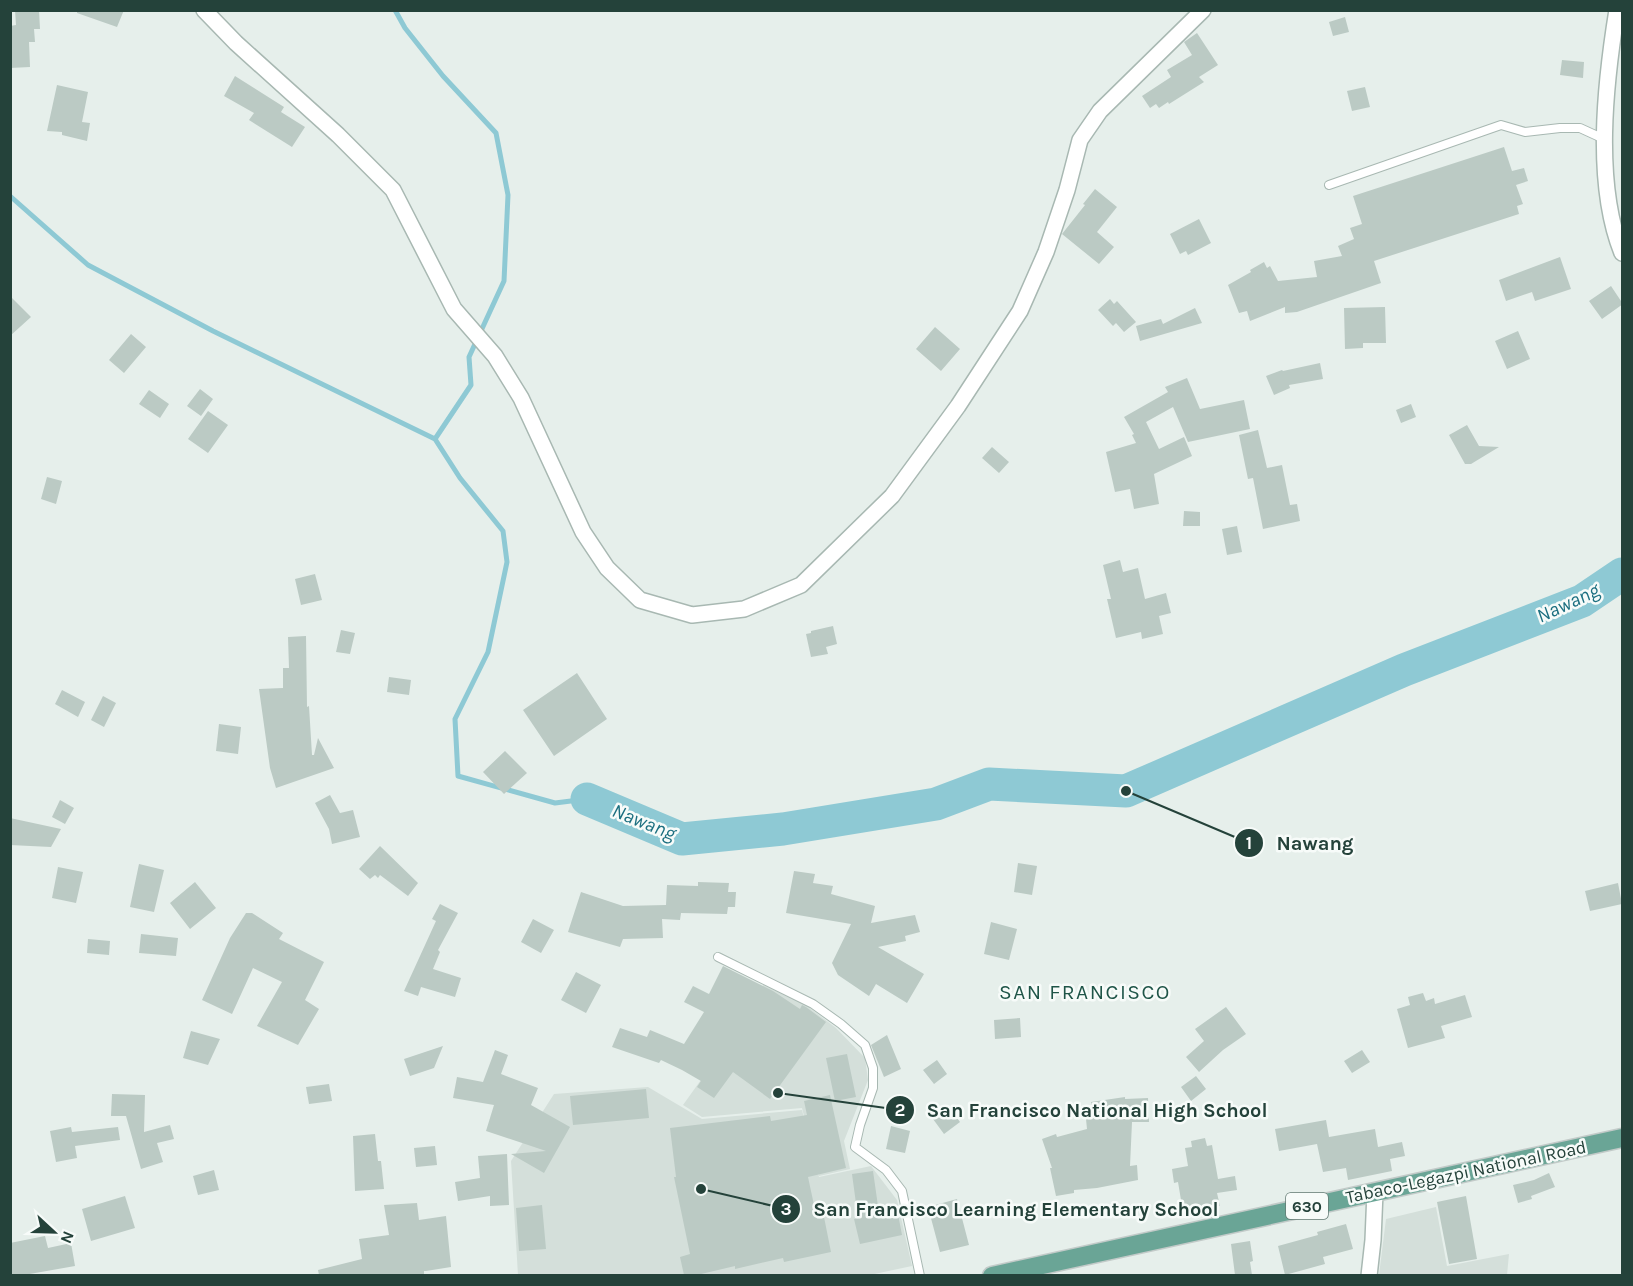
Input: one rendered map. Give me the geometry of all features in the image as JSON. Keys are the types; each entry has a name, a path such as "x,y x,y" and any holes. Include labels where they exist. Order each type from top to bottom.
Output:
{"main road":[{"name":"Tabaco-Legazpi National Road","path":"992,1275 1623,1138"}],"street":[{"path":"204,10 236,43 338,135 393,190 454,309 495,356 520,398 583,532 608,568 640,600 692,615 744,609 801,585 892,496 958,406 1020,311 1046,252 1067,190 1080,140 1100,111 1203,10"},
{"path":"1617,10 1607,99 1605,178 1617,240 1623,253"},
{"path":"1369,1275 1375,1192"}],"lane":[{"path":"1329,185 1501,125 1525,132 1580,128 1605,139"},
{"path":"718,957 813,1004 865,1045 873,1068 873,1088 855,1147 886,1170 902,1191 920,1275"}],"shaded area":[{"path":"764,984 803,1003 836,1028 865,1058 868,1080 844,1141 850,1169 819,1176 802,1108 702,1117 683,1105 736,1031"},
{"path":"648,1087 702,1119 802,1110 819,1177 871,1166 897,1200 912,1266 865,1276 518,1275 511,1161 554,1094"},
{"path":"1436,1207 1447,1266 1509,1254 1507,1275 1379,1275 1386,1219"}],"building":[{"path":"15,10 39,10 40,29 34,29 35,42 29,42 30,67 10,68 10,26 16,25"},
{"path":"77,10 124,10 117,27 77,13"},
{"path":"1345,17 1349,32 1333,36 1329,22"},
{"path":"1197,33 1218,65 1199,77 1204,82 1169,104 1168,102 1159,108 1156,104 1150,108 1142,96 1171,77 1167,70 1192,55 1184,42"},
{"path":"1562,60 1584,62 1583,78 1560,75"},
{"path":"235,76 284,107 281,112 305,127 292,147 249,120 254,113 224,96"},
{"path":"57,85 88,92 82,122 90,123 87,141 62,135 62,132 47,131"},
{"path":"1365,87 1370,107 1352,111 1347,91"},
{"path":"1504,147 1512,171 1524,168 1528,181 1516,185 1523,204 1517,206 1519,214 1374,261 1381,283 1297,312 1285,313 1285,307 1250,321 1247,311 1239,313 1228,285 1264,262 1267,268 1270,266 1278,281 1317,277 1314,261 1342,256 1338,246 1354,239 1350,228 1362,224 1353,196"},
{"path":"1095,189 1117,207 1097,232 1114,247 1099,264 1062,234"},
{"path":"1199,219 1211,243 1188,255 1186,251 1180,254 1170,234"},
{"path":"1560,257 1571,289 1535,301 1532,292 1506,301 1499,280"},
{"path":"1611,286 1623,304 1602,319 1589,301"},
{"path":"10,296 31,317 10,336"},
{"path":"1110,299 1114,304 1117,301 1136,322 1124,332 1116,323 1113,326 1098,310"},
{"path":"1385,307 1386,343 1363,343 1363,348 1345,349 1344,308"},
{"path":"1195,308 1202,323 1140,341 1136,326 1161,319 1163,324"},
{"path":"935,327 960,349 941,371 916,349"},
{"path":"1518,331 1530,359 1507,369 1495,341"},
{"path":"131,334 146,347 124,373 109,360"},
{"path":"1320,363 1323,379 1289,385 1290,388 1274,395 1266,376 1282,370"},
{"path":"1187,378 1200,409 1244,400 1250,429 1188,442 1173,407 1146,422 1159,449 1184,437 1192,456 1154,474 1159,504 1134,509 1130,489 1115,492 1106,452 1136,443 1132,435 1134,434 1124,417 1168,392 1165,387"},
{"path":"200,389 213,399 201,416 187,406"},
{"path":"149,390 169,404 160,418 139,404"},
{"path":"1411,404 1416,417 1401,423 1396,410"},
{"path":"208,411 228,425 208,453 188,439"},
{"path":"1467,425 1479,446 1499,447 1471,464 1465,464 1449,435"},
{"path":"1258,430 1267,468 1282,465 1290,505 1297,504 1300,521 1263,529 1253,478 1248,479 1239,435"},
{"path":"992,447 1009,462 999,473 982,458"},
{"path":"47,477 62,481 56,504 41,499"},
{"path":"1184,511 1200,512 1200,526 1183,526"},
{"path":"1237,526 1242,552 1227,555 1222,529"},
{"path":"1120,560 1123,572 1138,568 1145,599 1166,593 1171,613 1159,616 1163,634 1142,639 1141,632 1116,638 1107,599 1111,599 1103,565"},
{"path":"315,574 322,600 301,605 295,579"},
{"path":"833,626 837,644 826,647 828,654 811,657 806,634"},
{"path":"341,630 355,633 350,654 336,652"},
{"path":"306,636 307,707 309,706 312,755 314,755 318,738 334,768 276,788 270,768 259,689 283,688 283,668 289,668 288,637"},
{"path":"577,673 607,719 554,756 523,710"},
{"path":"389,677 411,680 409,695 387,692"},
{"path":"62,690 85,702 78,717 55,704"},
{"path":"103,696 116,703 104,727 91,720"},
{"path":"219,724 241,727 238,754 216,751"},
{"path":"505,751 527,773 504,794 483,772"},
{"path":"330,795 340,813 353,810 360,837 332,844 329,829 315,803"},
{"path":"60,800 74,808 65,824 52,817"},
{"path":"10,818 61,829 51,847 10,845"},
{"path":"380,846 418,883 408,896 380,875 378,878 375,875 370,879 359,869"},
{"path":"1018,863 1037,866 1032,895 1014,892"},
{"path":"139,864 164,870 154,912 130,907"},
{"path":"58,867 83,872 76,903 52,898"},
{"path":"794,871 815,874 813,883 833,886 831,894 875,906 871,923 915,915 920,932 905,936 906,941 878,947 924,974 907,1003 876,984 869,996 838,975 832,963 851,924 786,913"},
{"path":"195,882 216,908 190,929 170,903"},
{"path":"698,882 729,883 728,892 736,892 735,907 728,907 727,914 681,913 680,920 662,919 663,938 623,939 620,947 568,932 581,892 623,906 666,905 667,885 698,886"},
{"path":"1618,883 1622,904 1590,911 1585,891"},
{"path":"440,904 458,913 438,950 440,952 433,969 461,978 455,997 421,987 418,996 404,991 436,921 432,919"},
{"path":"246,913 252,913 283,933 279,939 324,962 305,1000 319,1009 298,1045 257,1026 282,982 253,968 232,1014 202,1000 230,938"},
{"path":"533,919 554,930 541,953 521,942"},
{"path":"991,922 1017,929 1009,960 984,954"},
{"path":"141,934 178,938 176,956 139,953"},
{"path":"88,939 110,941 109,955 87,953"},
{"path":"723,966 773,991 800,1009 802,1005 806,1007 826,1022 770,1099 733,1072 714,1098 697,1087 701,1081 682,1070 661,1060 659,1063 612,1047 620,1028 647,1037 650,1030 684,1044 704,1012 684,1002 693,986 709,994"},
{"path":"576,972 601,985 586,1013 561,1000"},
{"path":"1423,993 1426,1001 1434,998 1435,1004 1465,995 1472,1017 1441,1026 1445,1038 1408,1048 1397,1009 1410,1005 1408,997"},
{"path":"1226,1007 1246,1034 1223,1050 1199,1072 1186,1057 1204,1041 1195,1029"},
{"path":"1020,1018 1021,1037 995,1039 994,1020"},
{"path":"191,1031 220,1039 208,1065 183,1058"},
{"path":"887,1035 901,1069 884,1077 871,1045"},
{"path":"443,1046 434,1068 410,1076 404,1059"},
{"path":"495,1050 508,1055 501,1074 538,1088 531,1105 570,1127 544,1173 511,1154 546,1151 486,1131 494,1105 453,1098 457,1077 483,1082"},
{"path":"1362,1050 1370,1062 1352,1073 1344,1061"},
{"path":"847,1054 856,1097 835,1101 826,1058"},
{"path":"937,1060 947,1074 934,1084 923,1070"},
{"path":"1196,1076 1206,1089 1191,1101 1181,1087"},
{"path":"329,1084 332,1101 309,1104 306,1087"},
{"path":"646,1089 649,1118 573,1125 570,1096"},
{"path":"112,1094 145,1095 144,1132 170,1125 174,1139 157,1143 163,1162 141,1169 126,1116 111,1116"},
{"path":"830,1095 846,1168 808,1177 817,1219 824,1217 831,1252 784,1262 783,1258 735,1269 735,1266 697,1275 684,1275 680,1257 690,1254 674,1177 676,1177 670,1128 770,1116 771,1121 807,1115 804,1101"},
{"path":"1125,1097 1125,1099 1148,1098 1149,1122 1132,1122 1130,1166 1137,1165 1138,1180 1074,1190 1074,1193 1056,1196 1050,1168 1052,1168 1042,1139 1056,1134 1057,1137 1087,1129 1085,1109 1092,1108 1091,1102"},
{"path":"949,1107 960,1122 944,1134 933,1119"},
{"path":"1326,1120 1329,1137 1375,1129 1378,1147 1402,1142 1405,1156 1390,1159 1392,1171 1348,1180 1346,1168 1323,1172 1317,1144 1279,1151 1275,1129"},
{"path":"891,1126 910,1131 905,1153 886,1149"},
{"path":"71,1127 72,1132 118,1127 120,1140 75,1146 77,1158 56,1162 50,1131"},
{"path":"375,1134 384,1189 355,1191 353,1136"},
{"path":"1205,1138 1207,1146 1212,1145 1218,1179 1235,1176 1237,1190 1217,1193 1220,1206 1183,1212 1178,1182 1174,1183 1172,1169 1188,1166 1185,1148 1192,1147 1191,1141"},
{"path":"435,1146 437,1165 416,1167 414,1148"},
{"path":"507,1154 509,1205 490,1206 490,1196 458,1201 455,1182 480,1178 478,1156"},
{"path":"214,1170 219,1190 198,1195 193,1176"},
{"path":"873,1171 879,1213 897,1209 902,1235 860,1244 854,1219 858,1218 852,1174"},
{"path":"1549,1173 1555,1187 1531,1196 1532,1199 1518,1203 1513,1185 1534,1180"},
{"path":"125,1196 135,1228 91,1241 82,1209"},
{"path":"1466,1196 1477,1259 1449,1264 1437,1202"},
{"path":"957,1199 969,1245 940,1252 928,1207"},
{"path":"417,1203 419,1220 446,1216 451,1267 424,1271 424,1275 319,1275 318,1270 362,1259 359,1239 389,1235 384,1205"},
{"path":"542,1205 546,1249 519,1251 516,1208"},
{"path":"1346,1224 1353,1249 1323,1257 1325,1264 1285,1275 1278,1246 1318,1235 1317,1232"},
{"path":"45,1236 48,1248 71,1243 75,1266 24,1275 10,1275 10,1243"},
{"path":"1250,1241 1253,1261 1250,1262 1252,1275 1235,1275 1231,1244"}],"waterway":[{"path":"395,10 405,28 443,76 496,133 508,195 504,281 469,357 471,385 435,439 460,478 503,531 507,562 488,652 455,719 458,776 555,803 587,799"},
{"path":"10,196 88,265 213,331 435,439"},
{"name":"Nawang","path":"587,799 682,839 783,829 936,804 989,784 1126,791 1404,670 1582,601 1622,574"}],"place":[{"name":"Nawang","path":"1126,791"},
{"name":"San Francisco National High School","path":"778,1093"},
{"name":"San Francisco Learning Elementary School","path":"701,1189"}],"district":[{"name":"SAN FRANCISCO","path":"1085,992"}]}
